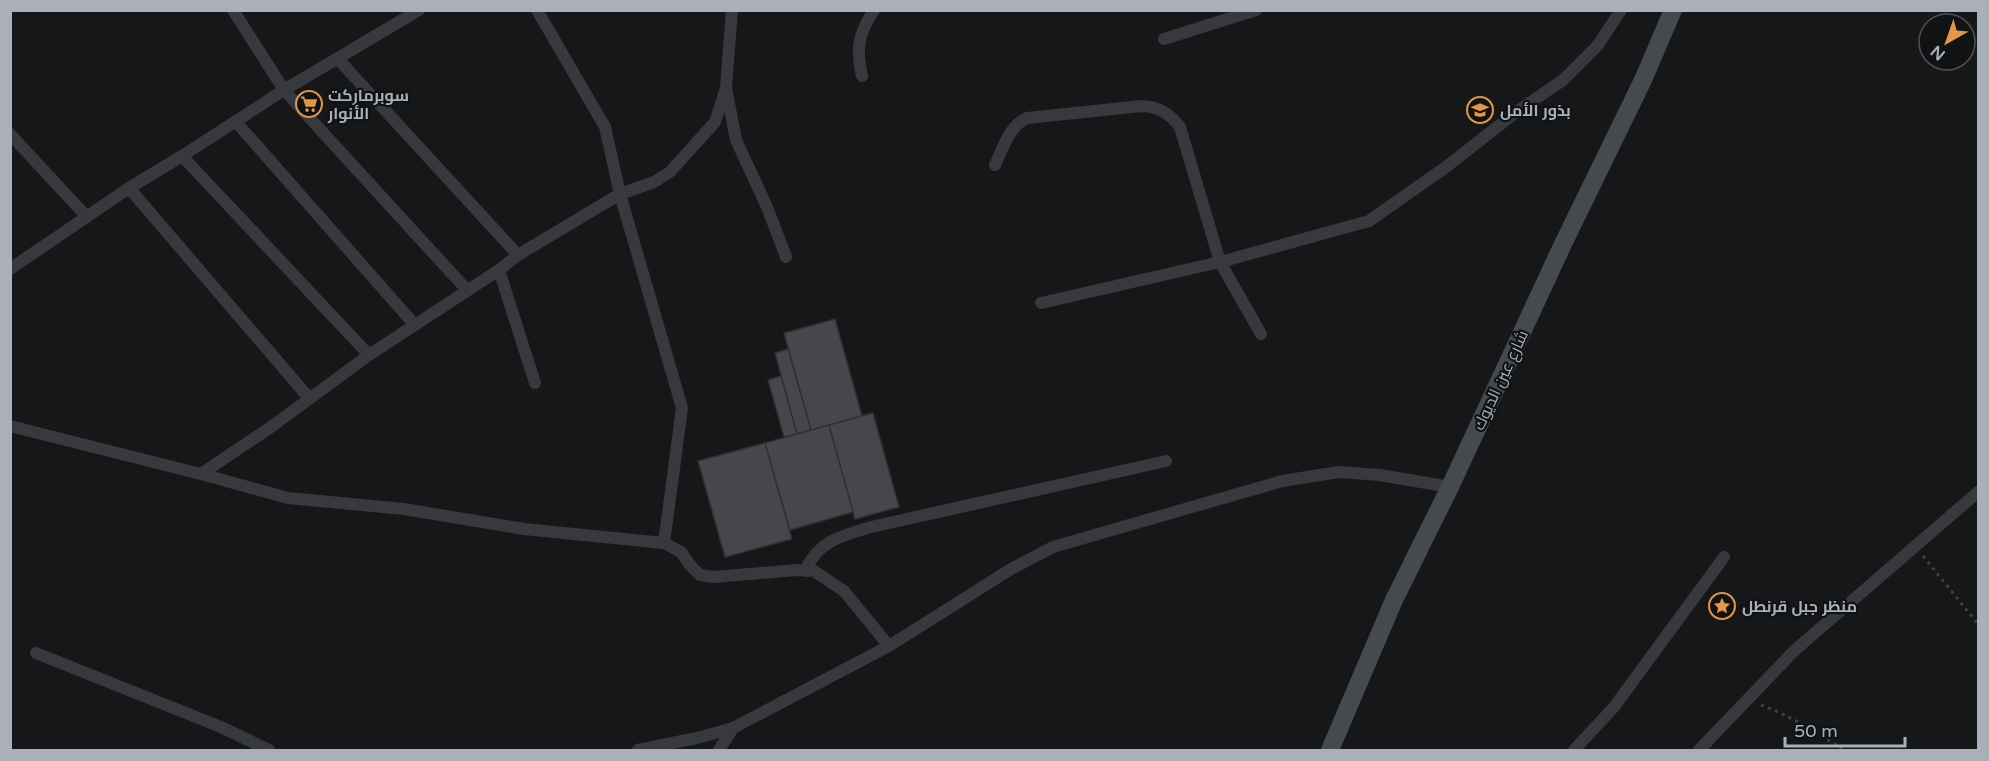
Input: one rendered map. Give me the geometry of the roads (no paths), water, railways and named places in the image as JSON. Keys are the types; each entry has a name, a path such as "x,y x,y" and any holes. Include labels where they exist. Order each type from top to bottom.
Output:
{"main road":[{"name":"شارع عين الديوك","path":"1330,750 1394,600 1643,80 1673,10"}],"street":[{"path":"233,10 284,90 467,290"},
{"path":"10,269 129,188 284,90 419,10"},
{"path":"537,10 605,127 620,194 682,408 664,543"},
{"path":"201,474 271,427 369,355 518,255 620,194 654,182 670,172 715,122 726,88 732,10"},
{"path":"862,76 858,56 860,37 874,10"},
{"path":"1164,39 1256,10"},
{"path":"1041,303 1220,262 1369,221 1563,80 1598,45 1621,10"},
{"path":"338,59 518,255"},
{"path":"726,88 736,140 767,207 786,257"},
{"path":"995,165 1012,129 1018,122 1027,118 1142,106 1164,111 1180,127 1220,262 1261,334"},
{"path":"236,122 414,324"},
{"path":"10,134 87,217"},
{"path":"182,156 369,355"},
{"path":"129,188 309,398"},
{"path":"498,270 535,383"},
{"path":"10,426 288,498 404,509 524,529 664,543 681,552 700,575 714,577 814,572 844,591 889,646"},
{"path":"805,571 811,558 825,545 843,536 871,527 1166,461"},
{"path":"638,750 733,728 889,646 1011,569 1053,547 1282,481 1339,472 1380,475 1450,487"},
{"path":"1699,750 1795,650 1978,492"},
{"path":"1574,750 1614,707 1724,557"},
{"path":"36,653 221,727 269,750"},
{"path":"719,750 733,728"}],"place":[{"name":"سوبرماركت الأنوار","path":"309,104"},
{"name":"بذور الأمل","path":"1480,110"},
{"name":"منظر جبل قرنطل","path":"1722,606"}]}
